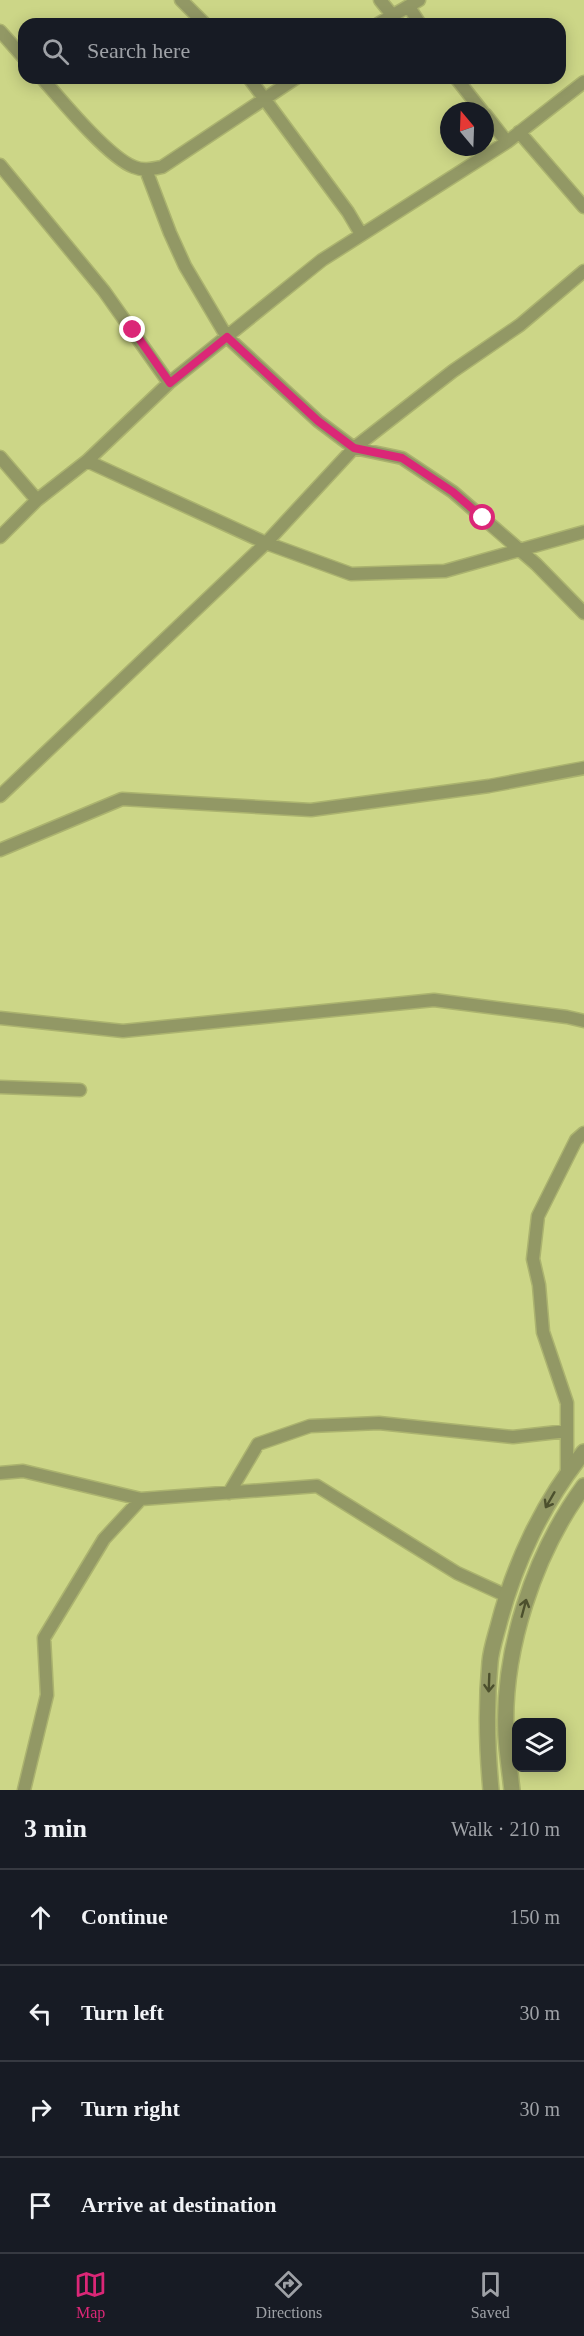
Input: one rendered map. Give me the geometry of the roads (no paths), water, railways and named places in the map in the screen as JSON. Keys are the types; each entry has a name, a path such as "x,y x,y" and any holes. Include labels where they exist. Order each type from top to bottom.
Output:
{"street":[{"path":"180,0 199,18"},
{"path":"381,0 393,16"},
{"path":"389,18 414,4"},
{"path":"0,31 18,51"},
{"path":"0,537 37,500 87,460 170,383 322,261 507,142 584,82"},
{"path":"47,84 116,156 133,167 147,170 162,167 287,84"},
{"path":"254,84 348,212 361,234"},
{"path":"461,84 475,102"},
{"path":"494,126 507,142"},
{"path":"519,132 584,207"},
{"path":"0,165 104,291 170,383"},
{"path":"147,170 170,233 185,266 227,337 318,421 354,448 402,458 453,492 520,551 584,613"},
{"path":"0,796 266,543 354,448 453,371 520,325 584,271"},
{"path":"0,457 37,500"},
{"path":"87,460 266,543 351,574 446,571 584,532"},
{"path":"0,850 122,799 311,810 489,786 584,768"},
{"path":"0,1018 123,1030 434,1000 584,1021"},
{"path":"0,1087 80,1090"},
{"path":"567,1473 567,1403 543,1332 539,1285 533,1259 538,1216 576,1140 584,1133"},
{"path":"229,1493 258,1444 310,1426 379,1423 513,1437 567,1431"},
{"path":"491,1790 488,1712 490,1660 507,1596 515,1573 547,1504 584,1452"},
{"path":"0,1473 23,1471 141,1499 317,1486 457,1573 507,1596"},
{"path":"512,1790 506,1734 510,1660 531,1583 567,1509 584,1486"},
{"path":"24,1790 47,1695 44,1638 104,1539 141,1499"}]}
